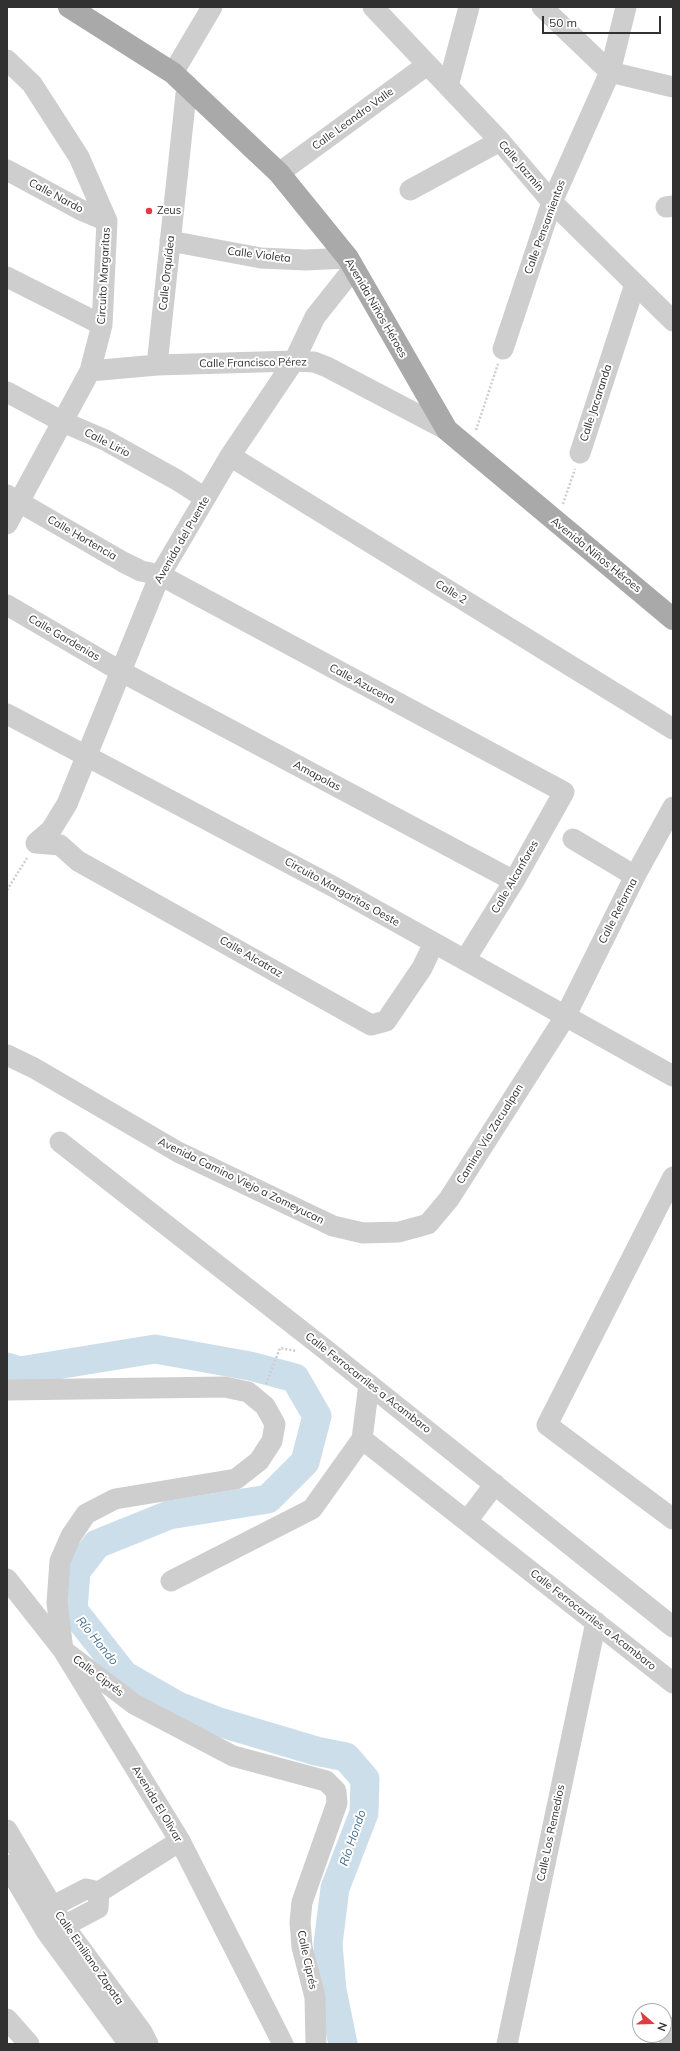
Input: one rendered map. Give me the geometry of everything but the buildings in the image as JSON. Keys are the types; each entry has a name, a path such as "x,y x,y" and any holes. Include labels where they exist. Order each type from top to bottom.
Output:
{"main road":[{"name":"Avenida Niños Héroes","path":"69,7 180,79 279,173 350,263 447,430 469,450 673,619"}],"street":[{"path":"180,79 212,7"},
{"name":"Calle Jazmín","path":"374,7 500,141 552,202 673,321"},
{"path":"448,86 469,7"},
{"path":"542,7 610,72 673,87"},
{"name":"Calle Pensamientos","path":"503,349 552,202 610,72 626,7"},
{"name":"Circuito Margaritas","path":"7,60 32,84 79,157 107,221 102,325 90,371 63,422 13,498 7,524"},
{"name":"Calle Leandro Valle","path":"279,173 427,65"},
{"name":"Calle Orquídea","path":"157,365 170,241 180,79"},
{"path":"410,190 500,141"},
{"name":"Calle Nardo","path":"7,170 81,210 107,221"},
{"name":"Calle Violeta","path":"170,241 261,258 350,263"},
{"name":"Avenida del Puente","path":"36,843 51,830 66,804 160,575 230,456 294,361 315,317 350,263"},
{"path":"7,277 102,325"},
{"name":"Calle Jacaranda","path":"580,453 635,284"},
{"name":"Calle Francisco Pérez","path":"90,371 157,365 294,361 314,362 328,367 447,430"},
{"name":"Calle Lirio","path":"7,392 63,422 105,440 177,480 205,498"},
{"name":"Calle 2","path":"230,456 673,729"},
{"name":"Calle Hortencia","path":"13,498 123,562 141,571 160,575"},
{"name":"Calle Azucena","path":"160,575 564,792"},
{"name":"Calle Gardenias","path":"7,605 120,671"},
{"name":"Amapolas","path":"120,671 514,881"},
{"name":"Circuito Margaritas Oeste","path":"7,714 334,887 673,1076"},
{"name":"Calle Alcanfores","path":"465,960 514,881 564,792"},
{"name":"Calle Reforma","path":"565,1017 635,876 673,807"},
{"path":"573,839 635,876"},
{"name":"Calle Alcatraz","path":"36,843 60,846 78,861 371,1025 386,1022 422,968 434,943"},
{"name":"Camino Vía Zacualpan","path":"399,1232 428,1224 449,1199 565,1017"},
{"name":"Avenida Camino Viejo a Zomeyucan","path":"7,1055 34,1068 178,1152 333,1226 363,1233 399,1232"},
{"name":"Calle Ferrocarriles a Acambaro","path":"60,1142 369,1384 673,1627"},
{"path":"673,1177 547,1425 673,1519"},
{"path":"171,1581 312,1509 362,1439 369,1384"},
{"name":"Calle Ciprés","path":"7,1390 225,1387 248,1392 265,1406 275,1424 272,1441 260,1461 236,1479 115,1498 86,1514 71,1536 60,1561 57,1603 63,1650 134,1704 233,1756 326,1781 336,1791 337,1803 302,1902 300,1922 302,1947 315,1997 316,2044"},
{"name":"Calle Ferrocarriles a Acambaro","path":"362,1439 673,1683"},
{"path":"467,1521 495,1484"},
{"name":"Avenida El Olivar","path":"7,1579 63,1650 180,1841 283,2044"},
{"name":"Calle Los Remedios","path":"507,2044 596,1622"},
{"name":"Calle Emiliano Zapata","path":"7,1830 64,1926 137,2041"},
{"path":"53,1906 86,1889 99,1892 180,1841"},
{"name":"Calle Emiliano Zapata","path":"7,1865 46,1931 137,2041"},
{"path":"64,1926 98,1908 99,1892"},
{"path":"8,2017 29,2044"},
{"path":"669,2044 673,2027"}],"path":[{"path":"469,450 503,349"},
{"name":"Calle Jacaranda","path":"557,523 580,453"},
{"path":"7,890 36,843"},
{"path":"268,1381 280,1348"}],"waterway":[{"name":"Río Hondo","path":"7,1367 20,1371 155,1349 250,1366 295,1378 317,1416 305,1462 268,1499 169,1515 97,1544 76,1571 73,1610 124,1675 178,1706 219,1722 316,1751 346,1757 365,1779 364,1813 335,1888 328,1944 332,1990 343,2044"}],"place":[{"name":"Zeus","path":"149,211"}]}
